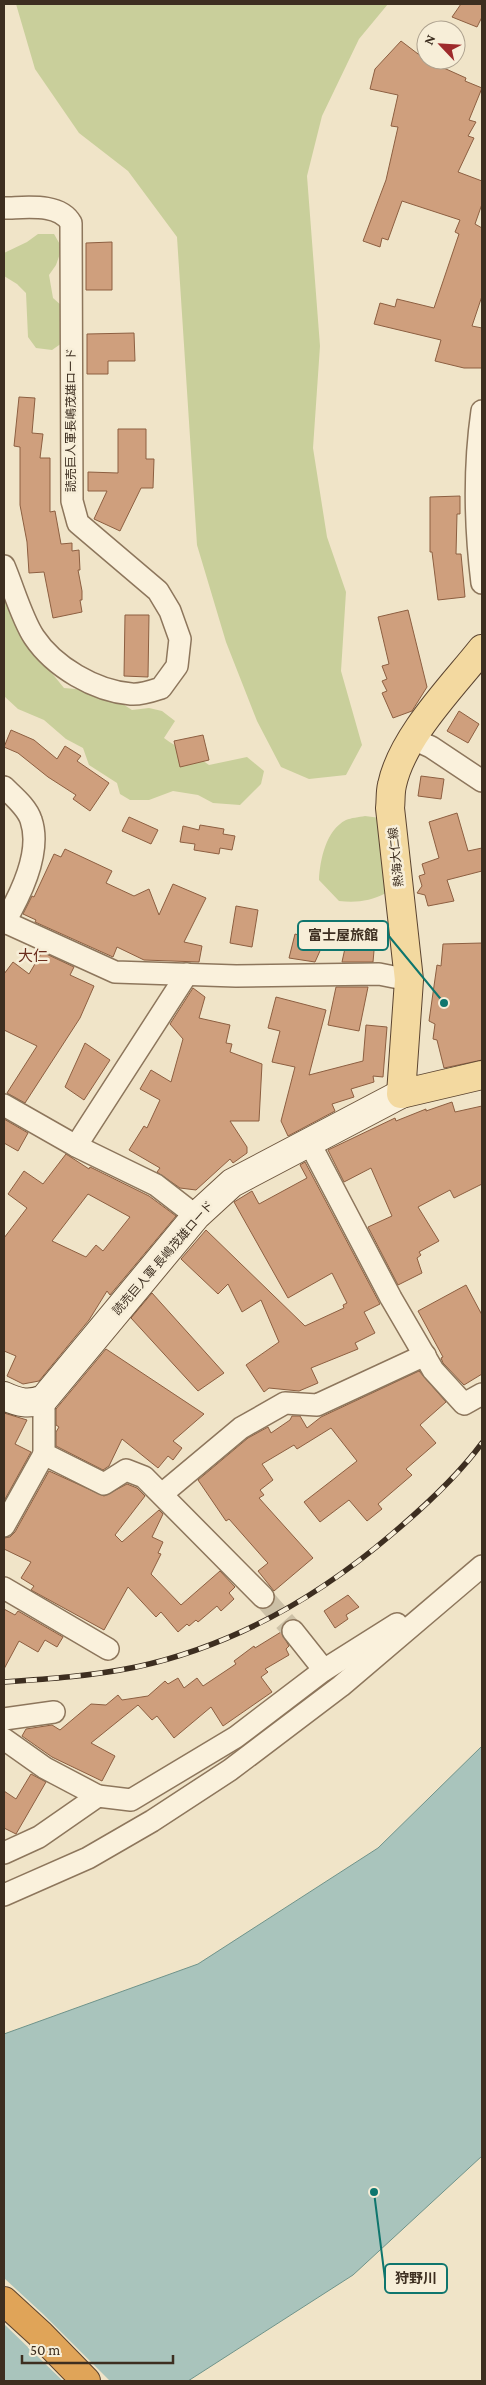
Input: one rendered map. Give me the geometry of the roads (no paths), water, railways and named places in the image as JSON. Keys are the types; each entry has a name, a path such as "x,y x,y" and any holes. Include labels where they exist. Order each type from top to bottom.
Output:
{"highway":[{"path":"4,2301 40,2334 86,2381"}],"main road":[{"name":"熱海大仁線","path":"401,1094 409,980 390,808 391,786 411,738 482,649"},
{"name":"読売巨人軍 長嶋茂雄ロード","path":"44,1398 196,1216 232,1183 401,1094 482,1075"},
{"path":"4,1396 14,1401 30,1404 44,1398"}],"street":[{"name":"読売巨人軍長嶋茂雄ロード","path":"4,208 42,208 66,215 70,223 72,501 78,523 158,591 170,611 180,639 177,666 161,688 133,695 113,691 73,673 56,661 34,636 4,566"},
{"path":"482,411 477,485 478,547 482,583"},
{"path":"411,738 431,747 482,781"},
{"path":"4,787 19,801 31,819 35,840 32,861 4,923 115,972 379,974 409,980"},
{"path":"76,1146 187,974"},
{"path":"4,1105 76,1146 156,1185 196,1216"},
{"path":"309,1142 392,1298 433,1370 464,1404 482,1394"},
{"path":"162,1494 241,1428 285,1403 317,1405 425,1355"},
{"path":"4,1526 44,1454 44,1398"},
{"path":"44,1454 104,1484 126,1470 144,1477 262,1597"},
{"path":"4,1895 88,1858 152,1821 230,1770 341,1686 482,1566"},
{"path":"4,1588 108,1649"},
{"path":"4,1739 45,1768 98,1796 131,1800 236,1737 324,1670 404,1620 426,1614"},
{"path":"293,1631 324,1670"},
{"path":"4,1719 54,1712"},
{"path":"4,1853 39,1837 98,1796"}],"water":[{"path":"482,1746 482,2156 353,2275 188,2381 4,2381 4,2034 198,1964 378,1848"}],"tunnel":[{"path":"263,1597 293,1631"}],"railway":[{"path":"4,1682 86,1675 136,1667 172,1658 240,1633 304,1599 363,1557 440,1491 482,1443"}],"place":[{"name":"富士屋旅館","path":"444,1003"},
{"name":"狩野川","path":"374,2192"}],"district":[{"name":"大仁","path":"33,956"}]}
